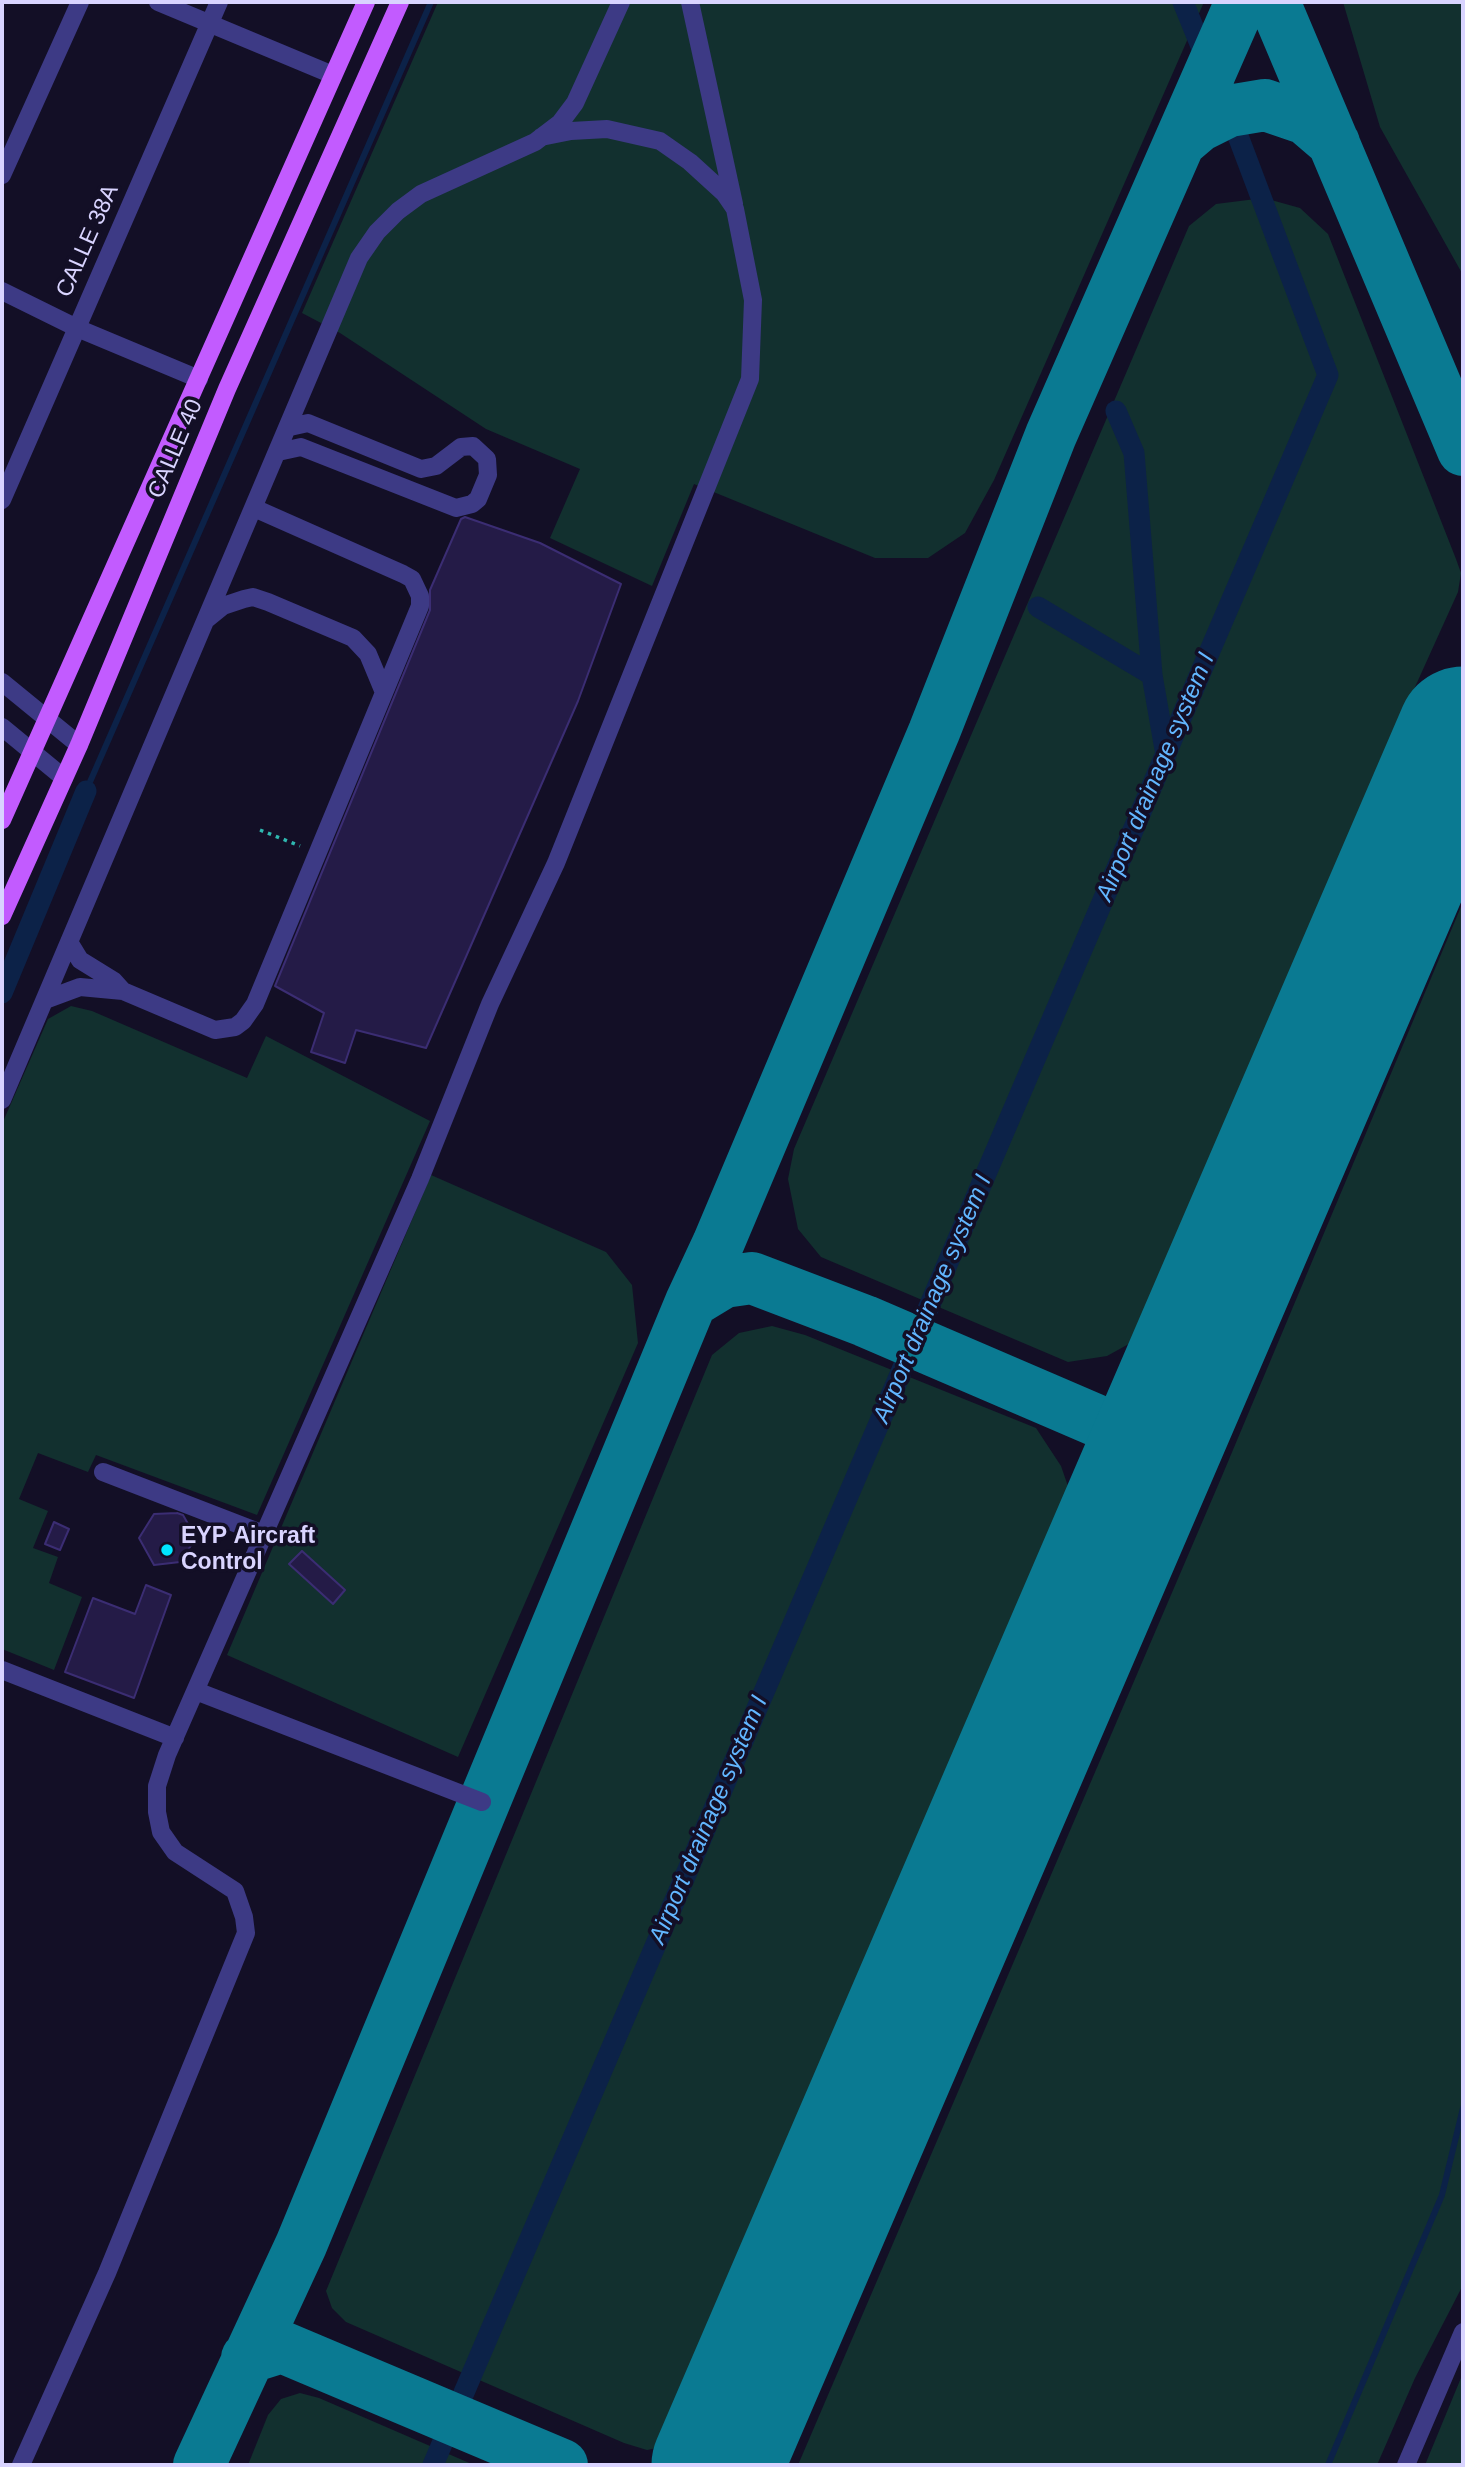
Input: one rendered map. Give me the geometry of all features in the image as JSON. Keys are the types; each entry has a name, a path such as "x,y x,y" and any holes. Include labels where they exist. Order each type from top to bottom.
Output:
{"main road":[{"name":"CALLE 40","path":"2,820 366,2"},
{"name":"CALLE 40","path":"2,916 79,746 227,388 400,2"}],"street":[{"path":"2,175 80,2"},
{"path":"158,2 333,75"},
{"name":"CALLE 38A","path":"2,500 219,2"},
{"path":"2,1100 204,621 290,427 359,258 377,232 398,211 421,194 541,137 560,123 575,103 621,2"},
{"path":"21,2465 107,2273 246,1933 244,1917 234,1891 175,1852 161,1832 157,1812 158,1786 175,1738 420,1179 490,1004 556,863 750,379 753,299 690,2"},
{"path":"541,137 571,131 607,130 660,141 690,162 724,194 735,209"},
{"path":"2,291 77,328 199,379"},
{"path":"278,452 301,447 456,508 478,499 488,475 487,459 473,446 461,447 436,466 421,469 308,424 290,427"},
{"path":"45,1000 80,987 123,991 207,1029 224,1030 243,1021 255,1004 420,606 418,587 403,574 254,508"},
{"path":"204,621 223,606 244,599 253,597 268,602 353,638 362,645 383,690"},
{"path":"2,682 79,746"},
{"path":"2,727 64,778"},
{"path":"69,942 80,960 114,981 123,991"},
{"path":"103,1472 266,1535"},
{"path":"2,1670 175,1738"},
{"path":"196,1691 482,1802"},
{"path":"1406,2465 1463,2332"}],"path":[{"path":"260,830 316,853"}],"green space":[{"path":"438,2 1204,2 994,480 965,533 928,558 875,558 694,484 652,586 550,538 580,469 486,429 340,333 302,313"},
{"path":"1343,2 1463,2 1463,275 1380,127"},
{"path":"1264,198 1300,208 1328,234 1456,559 1461,573 1458,592 1382,760 1164,1296 1145,1335 1107,1356 1068,1362 821,1257 798,1229 788,1179 794,1149 1189,226 1216,204"},
{"path":"1463,902 1463,2285 1415,2378 1377,2465 798,2465 1222,1476"},
{"path":"71,1006 92,1011 247,1078 266,1036 430,1121 257,1515 96,1455 88,1472 38,1453 19,1499 48,1511 33,1548 58,1557 49,1583 82,1597 54,1670 2,1649 2,1124 48,1019"},
{"path":"431,1175 606,1252 632,1285 638,1343 458,1757 227,1655"},
{"path":"772,1326 805,1335 1036,1428 1061,1466 1070,1492 1070,1529 814,2112 682,2434 666,2446 647,2450 624,2443 346,2322 332,2308 326,2291 712,1355 739,1333"},
{"path":"1463,2373 1463,2465 1425,2465"},
{"path":"300,2393 319,2398 474,2465 248,2465 268,2415 281,2399"}],"building":[{"path":"465,517 540,543 621,584 578,701 426,1048 356,1030 345,1063 311,1052 324,1013 275,986 430,610 430,590 461,519"},
{"name":"EYP Aircraft Control","path":"154,1514 183,1515 196,1538 180,1562 154,1565 139,1538"},
{"path":"54,1522 69,1529 60,1550 45,1544"},
{"path":"302,1551 345,1590 333,1604 289,1564"},
{"path":"146,1585 171,1595 134,1698 65,1672 93,1598 135,1614"}],"waterway":[{"path":"86,791 431,2"},
{"path":"1183,2 1205,56"},
{"path":"1214,78 1222,95"},
{"name":"Airport drainage system I","path":"433,2465 1328,375 1235,128"},
{"path":"1116,411 1134,453 1152,675"},
{"path":"1038,607 1152,675 1166,755"},
{"path":"2,993 86,791"},
{"path":"1328,2465 1442,2195 1463,2108"}],"taxiway":[{"path":"199,2465 301,2245 691,1302 934,732 1051,435 1241,2"},
{"path":"1274,2 1463,450"},
{"path":"1179,143 1199,126 1229,111 1265,105 1306,119 1334,143"},
{"path":"691,1302 724,1282 752,1278 865,1321 1107,1425 1125,1443 1135,1470 1137,1494"},
{"path":"1107,1425 1138,1424 1152,1419 1179,1398"},
{"path":"247,2358 282,2347 562,2465"}],"runway":[{"path":"717,2465 1463,732"}],"place":[{"name":"EYP Aircraft Control","path":"167,1550"}]}
